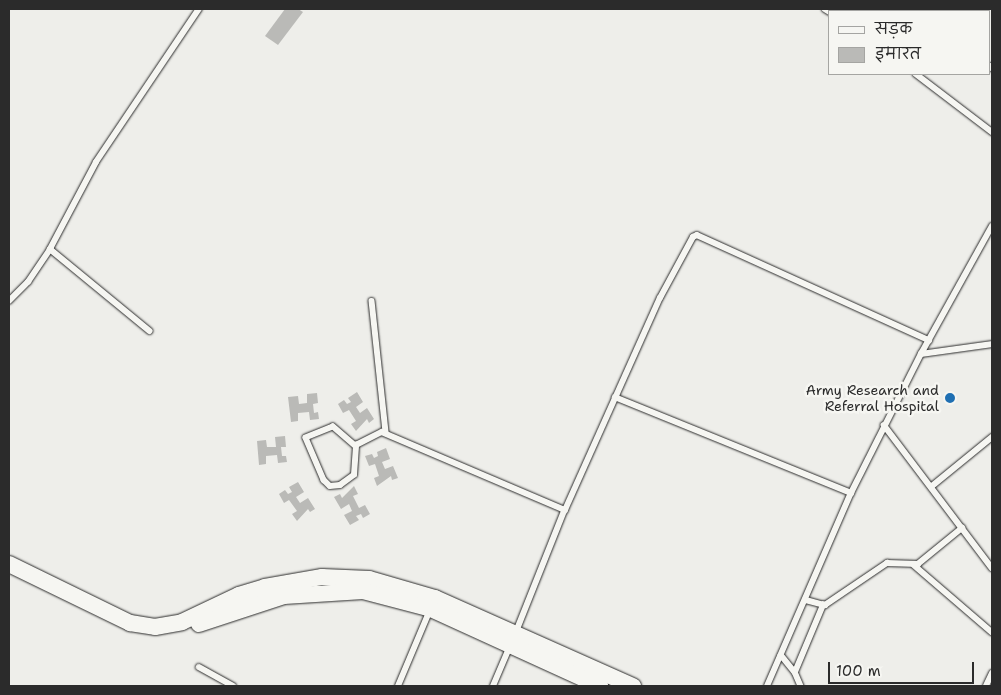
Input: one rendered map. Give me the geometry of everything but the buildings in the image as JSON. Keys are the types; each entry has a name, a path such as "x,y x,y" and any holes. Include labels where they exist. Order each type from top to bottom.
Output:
{"main road":[{"path":"9,564 83,605"},
{"path":"9,575 130,622 155,627 178,627 250,591 322,577 369,579 433,604 513,639 633,686"},
{"path":"513,639 600,686"}],"lane":[{"path":"9,301 28,282 50,249 96,162 199,9"},
{"path":"917,75 992,132"},
{"path":"768,686 851,493 884,425 928,340 992,226"},
{"path":"493,686 565,510 660,298 697,235 928,340"},
{"path":"50,249 150,331"},
{"path":"372,302 386,433"},
{"path":"921,354 992,344"},
{"path":"616,397 851,493"},
{"path":"884,425 992,568"},
{"path":"334,427 355,446 354,475 340,485 330,486 324,480 306,438 334,427"},
{"path":"355,446 378,433 386,433 565,510"},
{"path":"931,487 992,437"},
{"path":"914,565 962,528"},
{"path":"795,672 823,605 887,563 914,565 992,632"},
{"path":"806,600 823,605"},
{"path":"398,686 433,604"},
{"path":"781,655 795,672 801,686"},
{"path":"199,667 233,686"},
{"path":"986,686 992,673"}],"place":[{"name":"Army Research and Referral Hospital","path":"950,398"}]}
